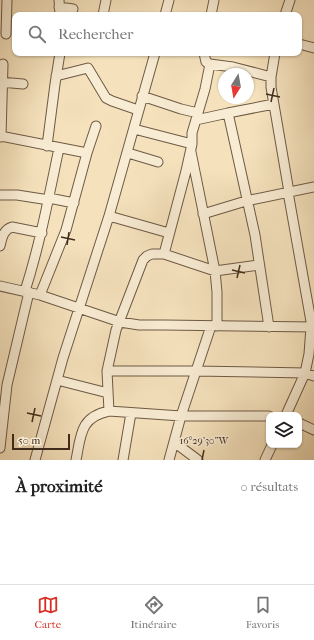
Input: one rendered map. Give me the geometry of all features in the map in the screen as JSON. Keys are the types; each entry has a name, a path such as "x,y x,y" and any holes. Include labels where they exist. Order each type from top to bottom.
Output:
{"street":[{"path":"3,34 7,0"},
{"path":"104,12 106,0"},
{"path":"166,12 168,0"},
{"path":"212,12 214,0"},
{"path":"286,12 290,0"},
{"path":"60,7 73,9"},
{"path":"302,45 314,48"},
{"path":"47,146 59,56"},
{"path":"35,460 57,380 128,153 138,110 154,56"},
{"path":"205,56 206,62 210,64 233,67 271,77"},
{"path":"274,56 271,77 274,104 288,192 313,327 309,354 310,374 288,412"},
{"path":"3,64 1,82 1,136 87,153"},
{"path":"164,254 191,148 192,132 210,64"},
{"path":"56,76 87,65 106,98 138,110"},
{"path":"1,82 23,84"},
{"path":"142,96 197,116 228,113 274,104"},
{"path":"228,113 246,201 255,235 269,327"},
{"path":"40,295 44,281 63,240 96,126"},
{"path":"134,129 191,148"},
{"path":"0,448 3,385 42,233 59,148"},
{"path":"169,460 195,370 214,326 217,298 215,271 191,148"},
{"path":"128,153 158,162"},
{"path":"203,214 246,201 314,187"},
{"path":"0,194 74,203"},
{"path":"109,216 169,233"},
{"path":"0,246 5,232 7,229 12,227 42,233"},
{"path":"110,411 107,371 113,340 131,287 143,260 147,256 152,254 164,254 215,271 259,265"},
{"path":"0,286 40,295 120,322 139,325 313,327"},
{"path":"107,371 195,370 310,374"},
{"path":"57,380 108,393"},
{"path":"76,460 83,426 98,413 110,411 181,416 266,416"},
{"path":"123,460 131,413"},
{"path":"302,424 314,430"},
{"path":"174,442 198,460"},
{"path":"265,460 271,448"}]}
